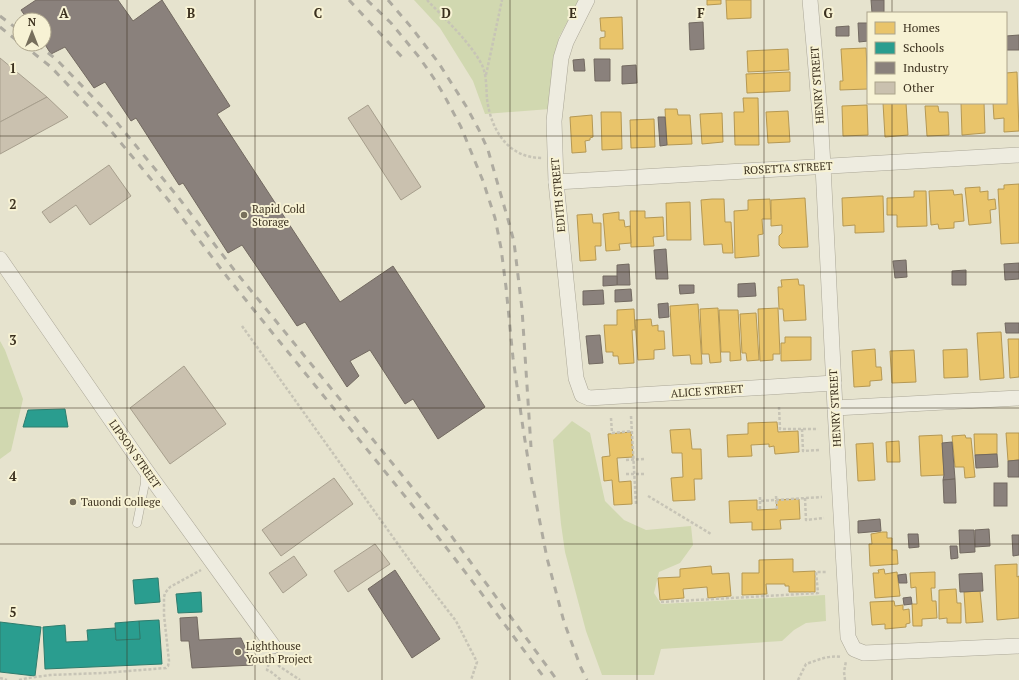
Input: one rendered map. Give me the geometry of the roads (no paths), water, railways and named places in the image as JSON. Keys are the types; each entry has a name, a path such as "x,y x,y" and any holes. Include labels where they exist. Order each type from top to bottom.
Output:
{"street":[{"name":"EDITH STREET","path":"582,395 576,378 556,182 554,121 560,58 566,42 587,0"},
{"name":"HENRY STREET","path":"810,0 823,166 848,637 854,649 864,654 1019,646"},
{"name":"ROSETTA STREET","path":"556,182 1019,155"},
{"name":"LIPSON STREET","path":"0,259 145,469 273,646"},
{"name":"ALICE STREET","path":"582,395 589,398 834,383"},
{"path":"835,408 1019,398"}],"lane":[{"path":"137,523 145,483 145,469"}],"railway":[{"path":"349,0 402,57"},
{"path":"367,0 391,23 419,57 444,95 461,127 483,181 495,218 501,248 513,358 523,428 547,558 564,622 587,680"},
{"path":"388,0 438,62 466,106 488,150 514,242 522,309 531,447"},
{"path":"0,16 12,25"},
{"path":"0,27 12,37"},
{"path":"32,52 51,67 106,125 170,202 228,278 438,537 546,680"},
{"path":"47,52 57,60 114,119 178,197 235,271 447,530 557,680"}],"place":[{"name":"Rapid Cold Storage","path":"244,215"},
{"name":"Tauondi College","path":"73,502"},
{"name":"Lighthouse Youth Project","path":"238,652"}]}
